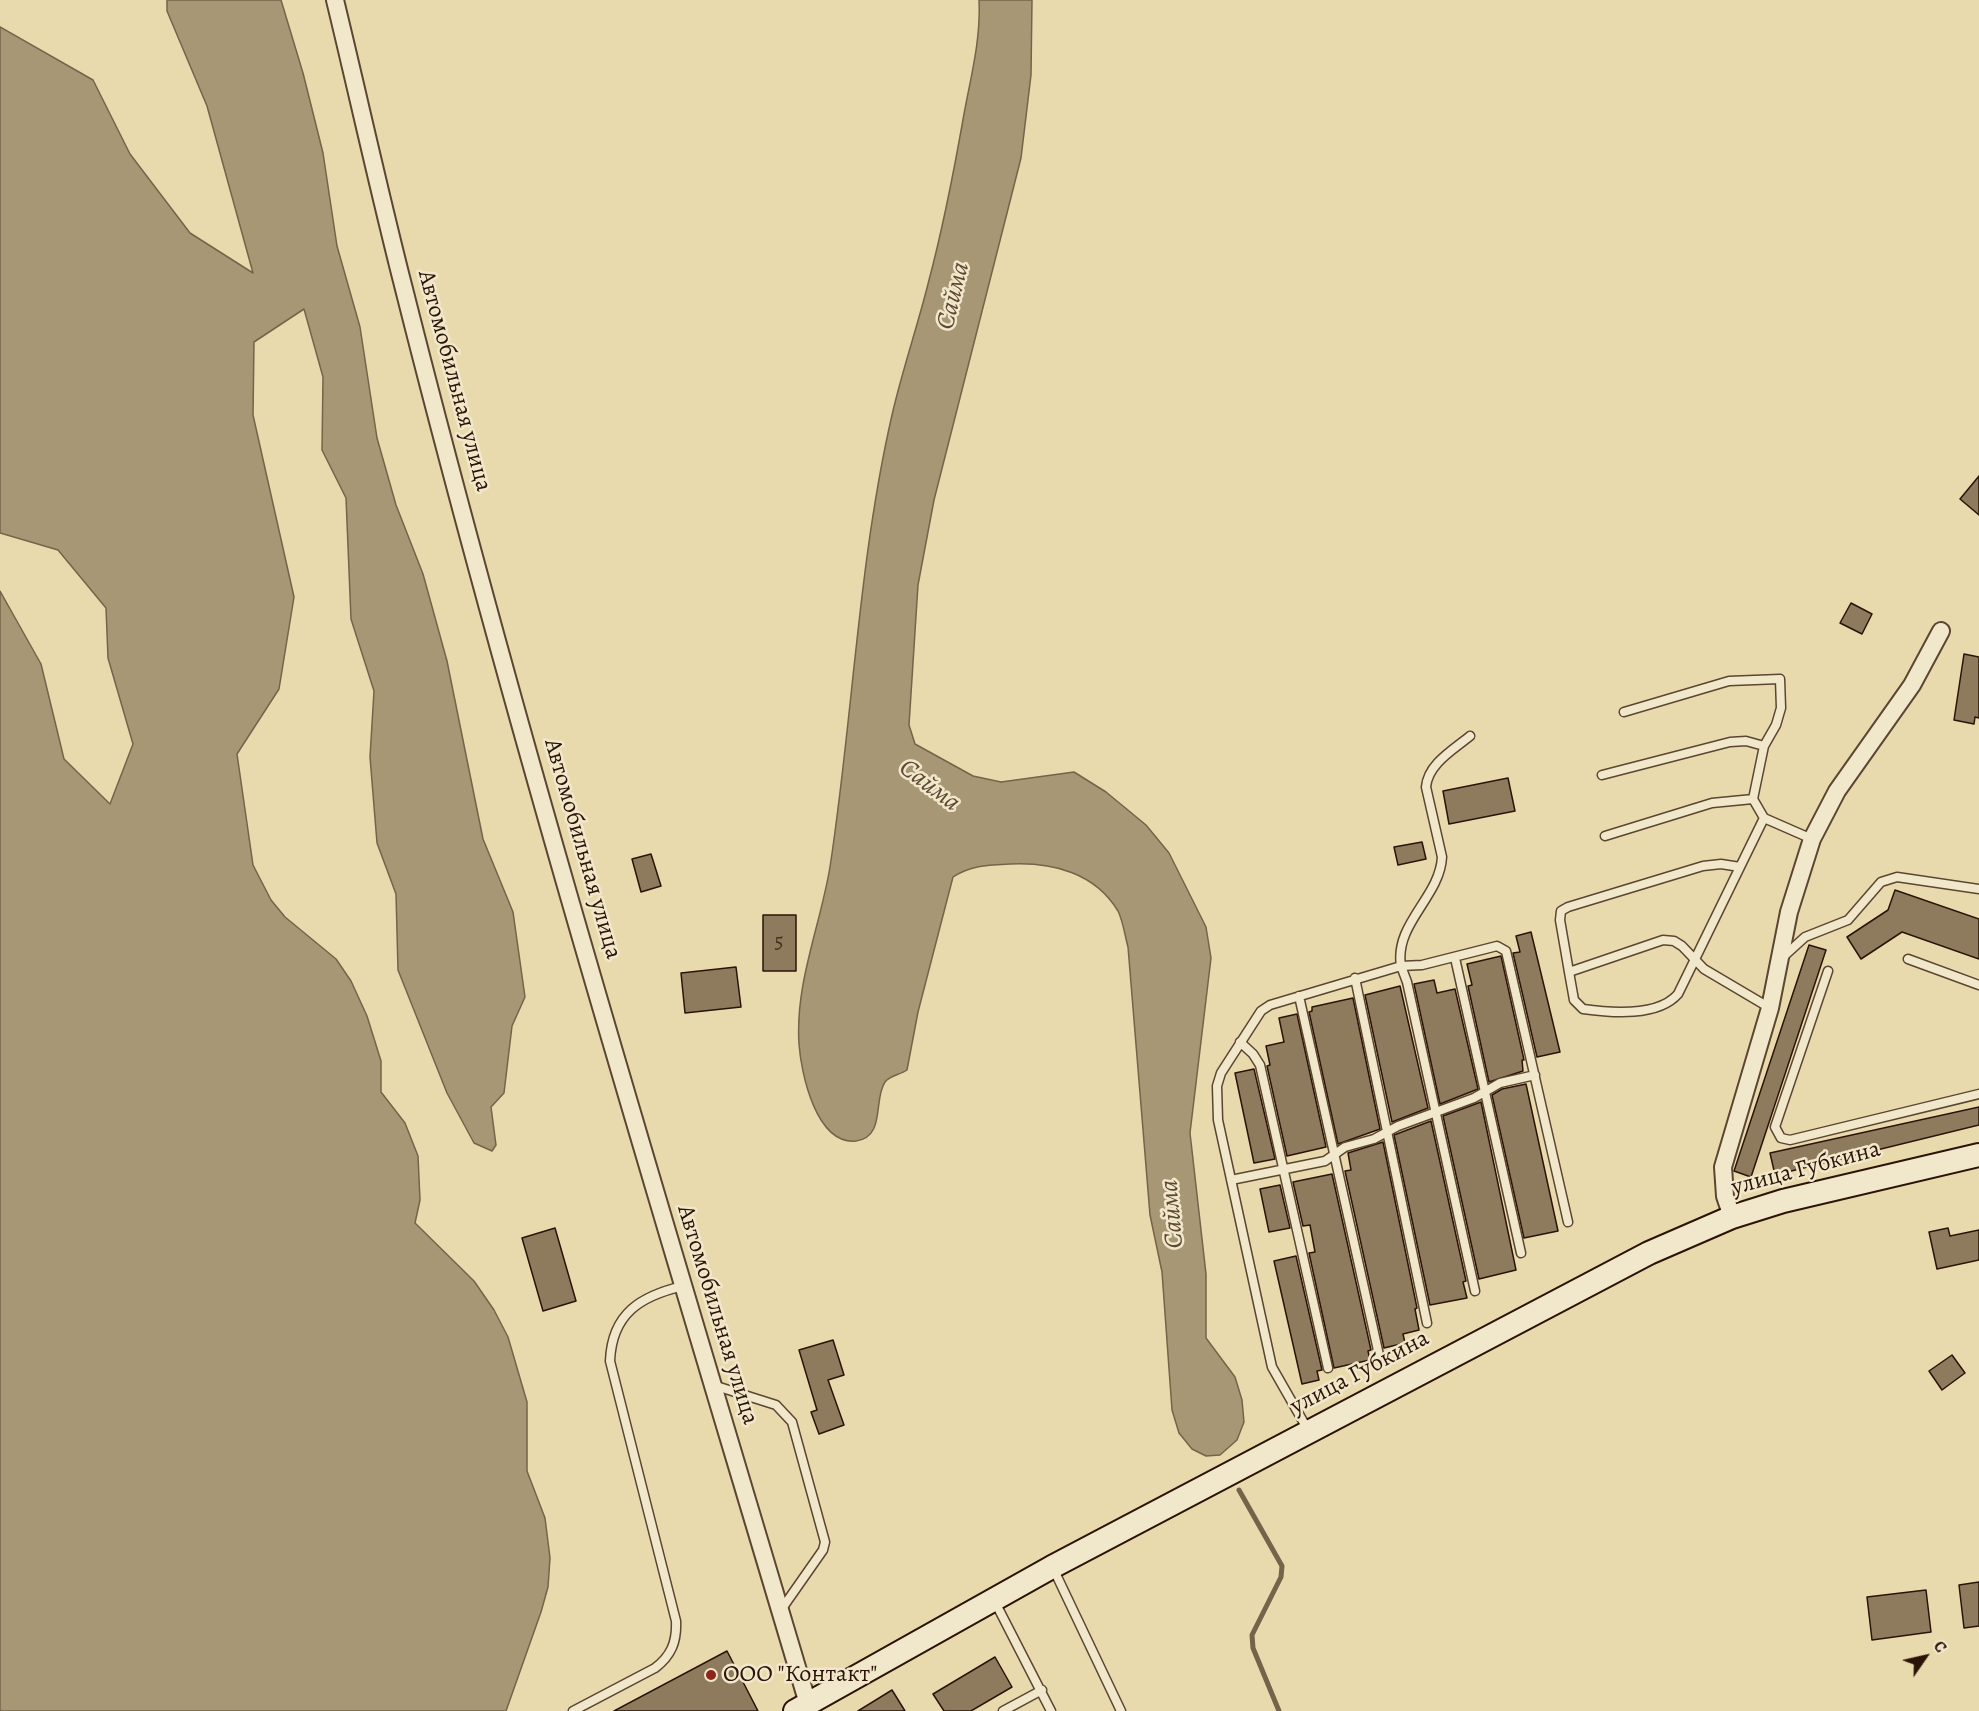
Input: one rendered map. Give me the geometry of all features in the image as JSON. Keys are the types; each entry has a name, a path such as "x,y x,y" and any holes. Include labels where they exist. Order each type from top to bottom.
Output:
{"street":[{"name":"Автомобильная улица","path":"335,0 403,286 524,735 683,1286 780,1611 802,1707"},
{"path":"1732,1217 1722,1182 1724,1167 1770,1008 1788,912 1812,839 1837,791 1912,685 1941,631"},
{"name":"улица Губкина","path":"802,1707 1052,1567 1308,1430 1649,1253 1732,1217 1852,1183 1979,1155"}],"lane":[{"path":"1624,712 1729,681 1780,679 1781,708 1776,725 1764,746 1753,799 1764,818 1812,839"},
{"path":"1470,736 1432,768 1427,776 1426,788 1442,856 1442,865 1438,878 1401,943 1401,966 1407,982 1475,1291"},
{"path":"1602,775 1730,742 1746,741 1764,746"},
{"path":"1605,836 1712,803 1753,799"},
{"path":"1740,867 1721,864 1703,866 1562,911 1560,920 1574,1000 1583,1009 1644,1010 1656,1009 1672,1001 1694,960 1740,867 1764,818"},
{"path":"1780,960 1805,937 1848,920 1874,889 1888,879 1897,877 1979,889"},
{"path":"1569,972 1663,940 1674,940 1694,960 1744,995 1770,1008"},
{"path":"1308,1430 1272,1367 1218,1120 1217,1086 1221,1073 1261,1011 1270,1005 1401,966 1422,965 1497,946 1506,951 1568,1222"},
{"path":"1455,958 1521,1253"},
{"path":"1908,959 1979,985"},
{"path":"1828,971 1775,1127 1781,1138 1790,1140 1979,1094"},
{"path":"1355,978 1427,1323"},
{"path":"1299,996 1379,1355"},
{"path":"1240,1042 1253,1054 1260,1065 1328,1368"},
{"path":"1232,1180 1325,1161 1345,1147 1374,1139 1485,1092 1500,1083 1535,1075"},
{"path":"573,1711 655,1668 664,1661 673,1648 676,1622 610,1361 615,1336 630,1310 650,1295 683,1286"},
{"path":"713,1385 776,1405 792,1422 825,1542 823,1550 780,1611"},
{"path":"1052,1567 1121,1711"},
{"path":"994,1600 1051,1711"},
{"path":"1003,1711 1042,1690"}],"water":[{"path":"167,0 281,0 303,73 323,153 337,246 360,327 377,438 396,505 423,574 447,661 483,839 513,912 525,997 512,1026 504,1093 491,1107 496,1145 492,1151 474,1143 447,1093 398,970 396,894 377,843 370,757 374,691 351,619 346,498 322,450 323,377 304,309 254,342 253,415 294,597 279,689 237,754 253,865 271,900 285,917 336,959 351,981 367,1016 381,1061 381,1092 405,1123 418,1156 420,1200 415,1223 474,1281 494,1310 508,1337 527,1402 527,1471 545,1518 550,1558 548,1587 541,1612 506,1711 0,1711 0,591 41,664 64,759 110,804 133,744 108,658 106,608 58,550 0,533 0,27 93,80 130,154 190,233 253,273 207,106 167,11"},
{"path":"979,0 1032,0 1031,75 1021,158 934,500 918,585 909,725 915,744 973,776 1001,782 1074,772 1106,792 1146,825 1169,853 1206,927 1211,958 1190,1133 1206,1274 1206,1338 1235,1377 1242,1400 1244,1422 1237,1440 1220,1455 1206,1456 1192,1449 1179,1433 1172,1410 1162,1272 1150,1215 1128,947 1118,911 1109,898 1085,879 1042,865 980,866 953,877 918,1012 907,1070 885,1082 875,1125 872,1132 865,1138 856,1141 842,1139 830,1132 813,1105 800,1057 801,999 830,867 871,527 896,399 939,242 948,199 975,57"}],"building":[{"path":"1979,476 1979,515 1960,499"},
{"path":"1851,603 1872,614 1862,634 1840,623"},
{"path":"1964,654 1979,657 1979,718 1975,717 1974,724 1954,720"},
{"path":"1508,778 1515,811 1449,824 1443,791"},
{"path":"1422,842 1426,859 1398,865 1394,847"},
{"path":"651,854 661,886 641,892 632,859"},
{"path":"1895,890 1979,919 1979,959 1902,932 1861,959 1847,937 1888,910"},
{"path":"763,915 796,915 796,971 763,971"},
{"path":"1531,932 1560,1052 1537,1057 1513,953 1520,952 1516,936"},
{"path":"1809,945 1826,950 1751,1177 1734,1171"},
{"path":"1501,956 1524,1060 1522,1060 1523,1071 1489,1082 1468,986 1472,985 1467,964"},
{"path":"736,967 741,1007 685,1013 681,973"},
{"path":"1434,980 1437,993 1455,989 1478,1089 1440,1104 1414,984"},
{"path":"1400,986 1428,1108 1392,1122 1365,995"},
{"path":"1353,998 1380,1129 1338,1144 1309,1012 1312,1011 1312,1007"},
{"path":"1297,1014 1326,1147 1287,1156 1267,1066 1270,1065 1266,1046 1284,1042 1279,1018"},
{"path":"1254,1069 1275,1159 1254,1163 1235,1073"},
{"path":"1526,1084 1558,1231 1524,1238 1492,1095 1502,1089"},
{"path":"1481,1102 1516,1270 1479,1279 1443,1116"},
{"path":"1979,1107 1979,1125 1775,1175 1770,1153"},
{"path":"1431,1121 1466,1281 1463,1282 1467,1298 1430,1305 1394,1135"},
{"path":"1383,1142 1417,1308 1415,1309 1419,1330 1403,1334 1405,1343 1384,1348 1345,1171 1351,1170 1348,1153"},
{"path":"1332,1174 1371,1350 1368,1351 1370,1360 1334,1368 1309,1253 1315,1252 1310,1225 1303,1226 1293,1182"},
{"path":"1280,1185 1290,1228 1269,1232 1260,1189"},
{"path":"555,1228 576,1301 543,1311 522,1238"},
{"path":"1948,1228 1950,1236 1979,1230 1979,1260 1937,1269 1929,1232"},
{"path":"1296,1256 1322,1370 1317,1371 1319,1380 1302,1384 1274,1261"},
{"path":"833,1340 844,1375 828,1380 844,1425 819,1434 811,1412 817,1410 799,1350"},
{"path":"1952,1355 1965,1373 1942,1390 1929,1371"},
{"path":"1979,1582 1979,1626 1964,1628 1959,1585"},
{"path":"1926,1590 1931,1632 1872,1640 1867,1597"},
{"name":"ООО \"Контакт\"","path":"727,1651 758,1711 614,1711"},
{"path":"995,1657 1012,1687 971,1711 944,1711 933,1694"},
{"path":"892,1690 905,1711 858,1711"}],"waterway":[{"name":"Сайма","path":"1239,1490 1282,1566 1281,1577 1252,1635 1253,1648 1279,1711"}],"place":[{"name":"ООО \"Контакт\"","path":"711,1675"}]}
